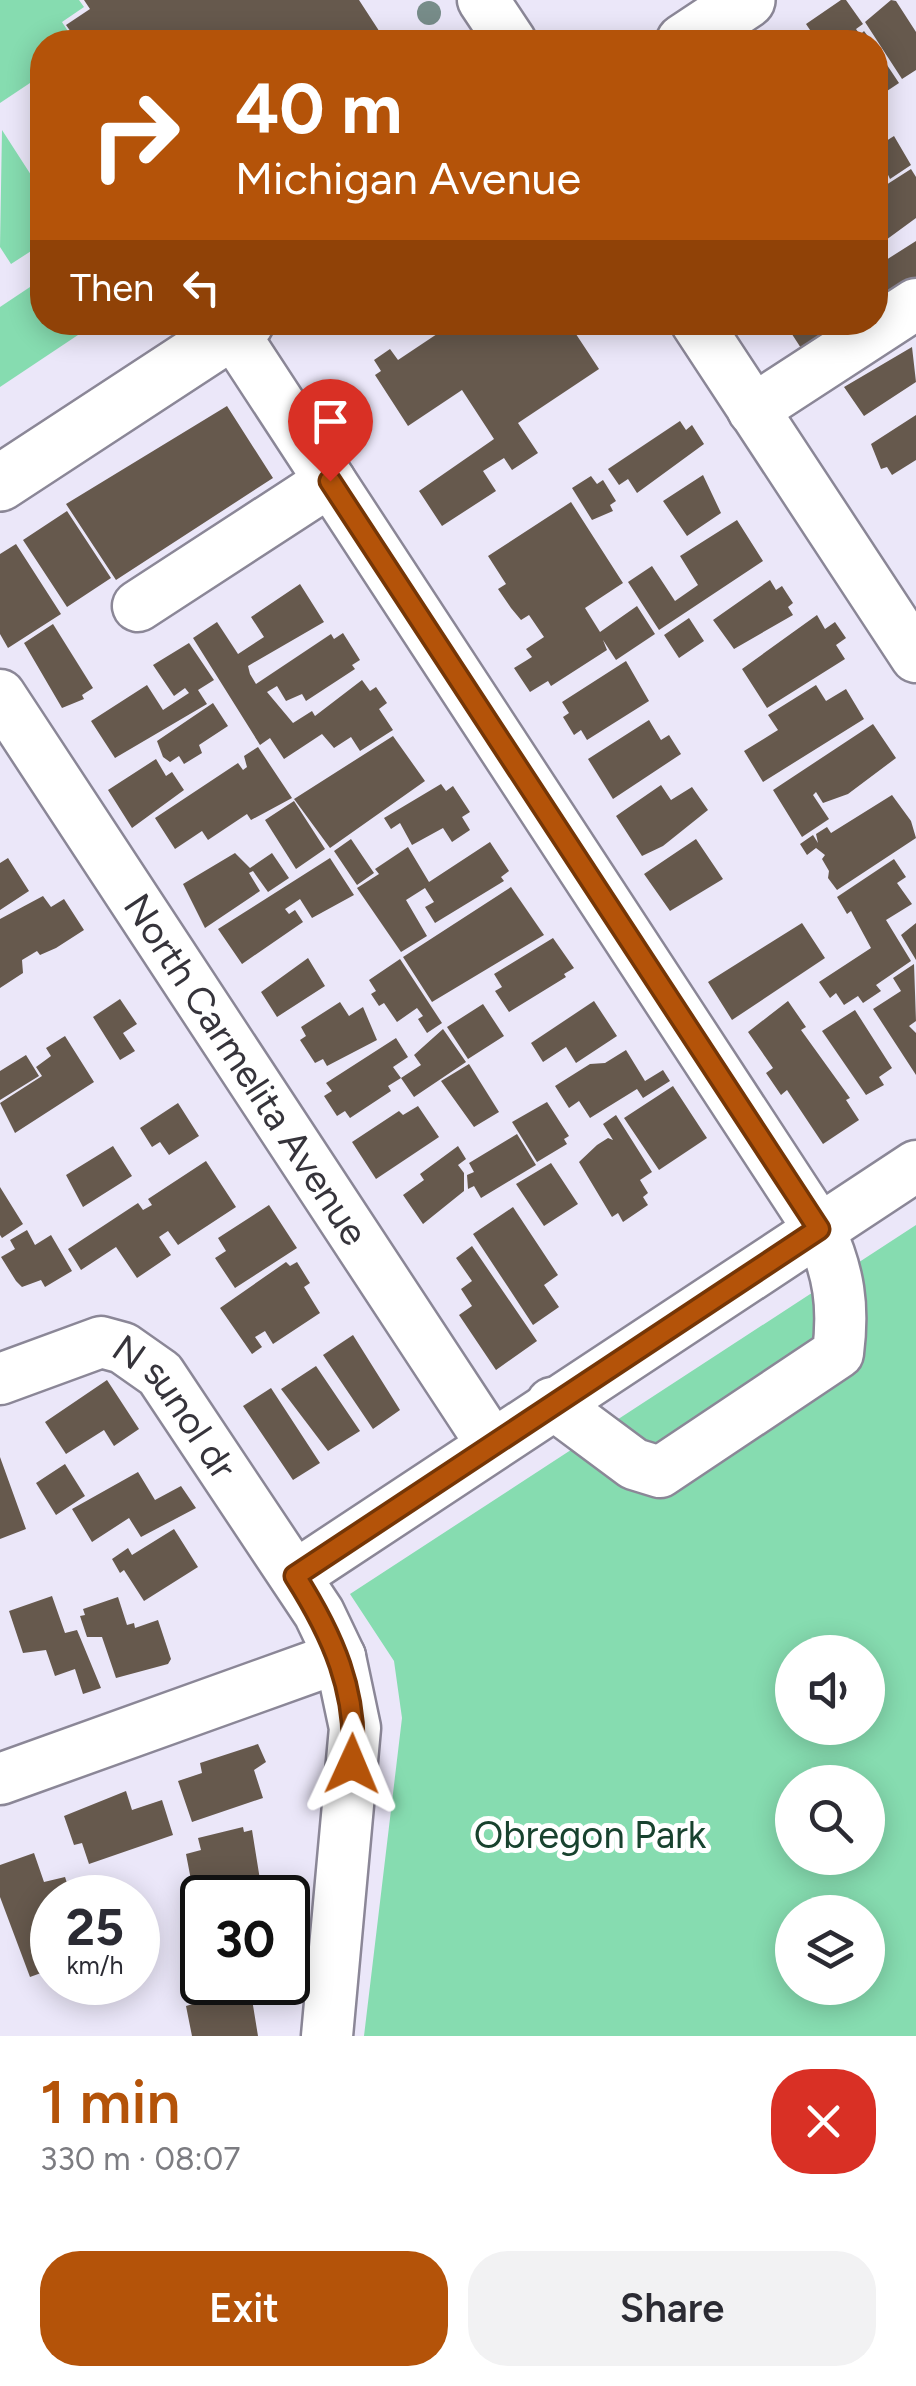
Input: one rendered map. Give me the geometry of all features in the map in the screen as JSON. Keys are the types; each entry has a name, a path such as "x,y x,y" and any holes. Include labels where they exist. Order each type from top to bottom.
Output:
{"main road":[{"path":"702,30 747,0"},
{"path":"0,483 227,335"}],"street":[{"path":"483,0 503,30"},
{"path":"888,322 916,304"},
{"path":"244,335 330,481 819,1229 836,1266 840,1288 838,1353 660,1472 634,1464 552,1404"},
{"path":"704,335 916,657"},
{"path":"753,410 868,335"},
{"path":"138,606 330,481"},
{"name":"North Carmelita Avenue","path":"0,695 492,1443"},
{"path":"295,1576 916,1166"},
{"name":"N sunol dr","path":"0,1379 101,1342 144,1359 160,1374 295,1576 340,1658 355,1728 334,2034"},
{"path":"0,1779 340,1658"}],"green space":[{"path":"0,0 79,0 84,7 62,22 67,30 30,30 30,83 0,103"},
{"path":"2,130 30,173 30,252 11,264 0,247"},
{"path":"30,287 30,335 78,335 0,387 0,307"},
{"name":"Obregon Park","path":"916,1225 916,2036 364,2036 402,1718 394,1661 350,1594"}],"building":[{"path":"84,0 359,0 378,30 70,30 66,25 90,9"},
{"path":"846,0 863,24 857,30 810,30 806,24"},
{"path":"891,0 896,1 916,32 916,70 902,79 888,57 888,30 870,30 865,22"},
{"path":"888,66 899,83 888,90"},
{"path":"894,136 911,165 890,179 888,175 888,140"},
{"path":"911,169 916,177 916,218 888,238 888,184"},
{"path":"916,241 916,298 888,316 888,259"},
{"path":"436,335 577,335 599,369 518,423 538,453 512,470 504,458 483,471 496,491 442,526 419,491 494,439 462,390 408,426 375,375 381,371 374,360 390,349 398,360"},
{"path":"792,335 859,335 812,365"},
{"path":"912,347 916,382 864,416 844,387"},
{"path":"227,406 273,478 116,580 66,504"},
{"path":"916,415 916,460 892,475 887,467 881,469 871,444"},
{"path":"680,421 686,430 692,425 704,444 637,493 628,479 619,485 608,469"},
{"path":"703,475 721,513 687,536 663,501"},
{"path":"591,476 597,484 603,480 616,501 610,505 613,511 592,520 572,488"},
{"path":"571,502 623,583 585,608 600,632 637,606 655,634 616,660 603,640 607,650 551,686 548,681 530,692 514,668 532,657 526,649 544,637 529,615 521,620 511,608 498,589 506,584 488,556"},
{"path":"67,511 111,578 67,607 23,540"},
{"path":"737,520 763,561 659,630 628,582 652,566 675,601 698,585 680,556"},
{"path":"16,544 61,614 8,648 0,634 0,554"},
{"path":"770,580 776,590 782,586 793,603 788,607 793,615 734,649 713,620"},
{"path":"300,584 324,622 248,666 250,674 256,684 331,634 334,639 343,633 360,660 352,665 355,669 306,701 302,694 286,701 277,686 267,692 293,723 312,711 315,716 362,680 370,691 376,687 387,703 379,709 393,730 360,751 351,737 334,748 322,734 284,759 270,738 260,745 193,638 217,622 238,654 264,637 251,617"},
{"path":"817,615 825,629 835,622 846,638 836,645 845,659 767,708 742,669"},
{"path":"689,618 704,641 679,658 664,635"},
{"path":"53,624 93,688 82,695 84,699 62,708 24,643"},
{"path":"189,643 214,680 198,690 207,704 115,758 91,721 147,685 163,710 189,693 185,688 174,696 153,665"},
{"path":"626,661 649,701 587,740 581,730 574,735 563,717 569,713 562,702"},
{"path":"816,685 826,701 846,689 864,719 763,782 744,751 778,730 768,715"},
{"path":"213,703 228,726 199,745 202,753 184,764 179,756 170,762 163,757 157,741"},
{"path":"649,720 661,740 669,735 681,754 613,799 588,759"},
{"path":"873,724 896,758 848,794 823,803 816,792 813,795 829,819 802,837 773,790"},
{"path":"393,736 425,781 330,848 294,799"},
{"path":"258,747 292,798 251,820 247,814 208,840 202,831 175,849 155,818 238,763 243,770 247,767 244,756"},
{"path":"156,759 166,776 172,772 184,790 132,828 108,790"},
{"path":"441,784 446,791 453,786 470,812 462,817 470,830 452,842 443,828 412,845 400,823 391,829 384,818"},
{"path":"661,785 671,800 692,787 708,810 663,846 642,856 616,816"},
{"path":"892,795 911,821 916,838 837,890 828,878 829,871 822,859 825,855 816,848 807,855 800,844 813,835 818,843 816,834 827,827 831,833"},
{"path":"294,801 325,849 296,869 265,820"},
{"path":"351,839 374,873 357,885 334,851"},
{"path":"696,839 723,879 670,911 644,874"},
{"path":"490,842 509,871 501,877 504,881 435,923 425,907 434,902 425,888 406,900 427,936 401,952 357,888 379,874 375,869 408,847 429,882"},
{"path":"235,853 250,868 272,853 289,878 268,892 253,871 249,873 260,891 205,928 183,884"},
{"path":"8,858 29,891 0,910 0,863"},
{"path":"330,858 354,895 312,918 300,899 285,909 289,914 295,910 303,922 242,964 218,929"},
{"path":"894,859 906,877 897,883 912,904 886,920 911,961 876,985 881,991 863,1003 858,996 844,1005 836,993 830,998 819,982 871,948 851,911 847,914 837,897"},
{"path":"511,887 544,935 432,1002 403,957"},
{"path":"43,896 51,907 64,899 84,930 56,948 40,955 37,951 22,960 23,973 0,988 0,919"},
{"path":"802,923 825,958 732,1020 708,982"},
{"path":"916,923 916,960 901,935"},
{"path":"553,938 574,968 509,1012 495,991 502,987 494,974"},
{"path":"308,958 325,986 277,1017 261,992"},
{"path":"400,959 442,1023 427,1033 418,1019 423,1016 417,1008 397,1022 384,1003 379,1006 371,994 376,991 369,980"},
{"path":"914,964 916,1021 909,1026 916,1033 916,1075 873,1009 901,991 893,978"},
{"path":"120,999 137,1024 123,1033 135,1051 120,1060 93,1017"},
{"path":"594,1001 617,1036 576,1063 566,1047 543,1062 531,1043"},
{"path":"788,1001 806,1027 801,1030 850,1098 846,1100 859,1120 823,1144 787,1090 781,1095 766,1073 773,1068 748,1032"},
{"path":"340,1002 349,1016 363,1007 377,1040 327,1066 323,1059 315,1063 300,1040 306,1036 301,1027"},
{"path":"483,1004 504,1036 468,1059 447,1027"},
{"path":"855,1010 892,1068 879,1077 884,1085 866,1095 822,1031"},
{"path":"443,1029 466,1062 414,1097 401,1078 421,1065 414,1055"},
{"path":"65,1036 94,1082 15,1133 0,1103 42,1076 36,1067 51,1056 46,1048"},
{"path":"396,1038 408,1057 393,1067 401,1078 388,1086 391,1091 350,1118 345,1111 337,1116 324,1096 332,1091 326,1083"},
{"path":"626,1050 645,1081 663,1070 670,1081 643,1098 637,1089 590,1118 579,1101 569,1108 555,1086 590,1064 605,1063"},
{"path":"26,1055 39,1076 0,1100 0,1071"},
{"path":"469,1064 499,1112 474,1127 441,1081"},
{"path":"673,1086 707,1138 659,1170 624,1118"},
{"path":"547,1102 569,1136 564,1139 567,1144 537,1162 512,1122"},
{"path":"178,1103 199,1136 169,1155 160,1142 152,1147 140,1128"},
{"path":"418,1106 439,1137 376,1179 352,1142 399,1111 403,1115"},
{"path":"616,1115 652,1172 640,1180 648,1193 643,1197 648,1205 623,1222 618,1213 612,1217 579,1162 597,1145 608,1138 613,1140 603,1124"},
{"path":"517,1134 536,1165 481,1198 474,1186 468,1189 467,1175 474,1172 469,1163"},
{"path":"113,1146 132,1176 83,1207 66,1175"},
{"path":"458,1146 466,1159 458,1165 464,1173 464,1191 423,1224 403,1195 424,1180 420,1174"},
{"path":"206,1161 236,1207 178,1245 168,1231 159,1237 171,1255 137,1278 116,1247 81,1270 68,1249 138,1203 143,1210 152,1205 148,1199"},
{"path":"551,1163 578,1204 544,1226 516,1184"},
{"path":"0,1187 23,1224 2,1238 0,1235"},
{"path":"269,1205 297,1248 235,1288 215,1258 226,1251 218,1238"},
{"path":"513,1207 558,1275 544,1285 559,1307 533,1325 473,1234"},
{"path":"27,1230 35,1245 51,1235 72,1271 45,1287 41,1280 22,1287 1,1257 15,1249 10,1240"},
{"path":"472,1246 537,1341 496,1370 459,1315 472,1306 461,1289 472,1281 456,1258"},
{"path":"286,1262 290,1266 297,1262 310,1283 304,1287 320,1313 273,1344 265,1331 255,1337 262,1347 252,1354 220,1308"},
{"path":"353,1335 400,1410 373,1429 323,1355"},
{"path":"316,1366 360,1431 328,1451 281,1389"},
{"path":"107,1380 139,1429 114,1446 104,1430 66,1454 45,1422"},
{"path":"271,1388 320,1463 293,1480 243,1406"},
{"path":"0,1457 26,1529 0,1539"},
{"path":"65,1464 85,1496 56,1515 36,1483"},
{"path":"138,1472 155,1500 181,1486 196,1508 141,1537 129,1518 92,1542 72,1509"},
{"path":"174,1529 198,1567 144,1601 112,1559 128,1548 132,1555"},
{"path":"52,1596 65,1633 77,1630 101,1688 83,1694 75,1669 55,1676 46,1650 23,1653 9,1611"},
{"path":"118,1597 127,1625 134,1623 135,1628 158,1620 171,1659 168,1664 116,1678 102,1637 87,1637 80,1616 85,1615 83,1609"},
{"path":"258,1744 266,1762 254,1770 263,1798 192,1822 178,1781 202,1773 200,1763"},
{"path":"126,1791 132,1810 162,1800 173,1835 89,1864 82,1843 74,1845 64,1816"},
{"path":"243,1827 244,1832 252,1830 259,1875 190,1875 186,1854 201,1850 198,1838"},
{"path":"34,1853 42,1875 30,1875 30,1977 0,1897 0,1865"},
{"path":"253,2005 258,2036 192,2036 186,2006"}],"route":[{"path":"330,481 819,1229 295,1576 340,1658 355,1728 352,1764"}]}
